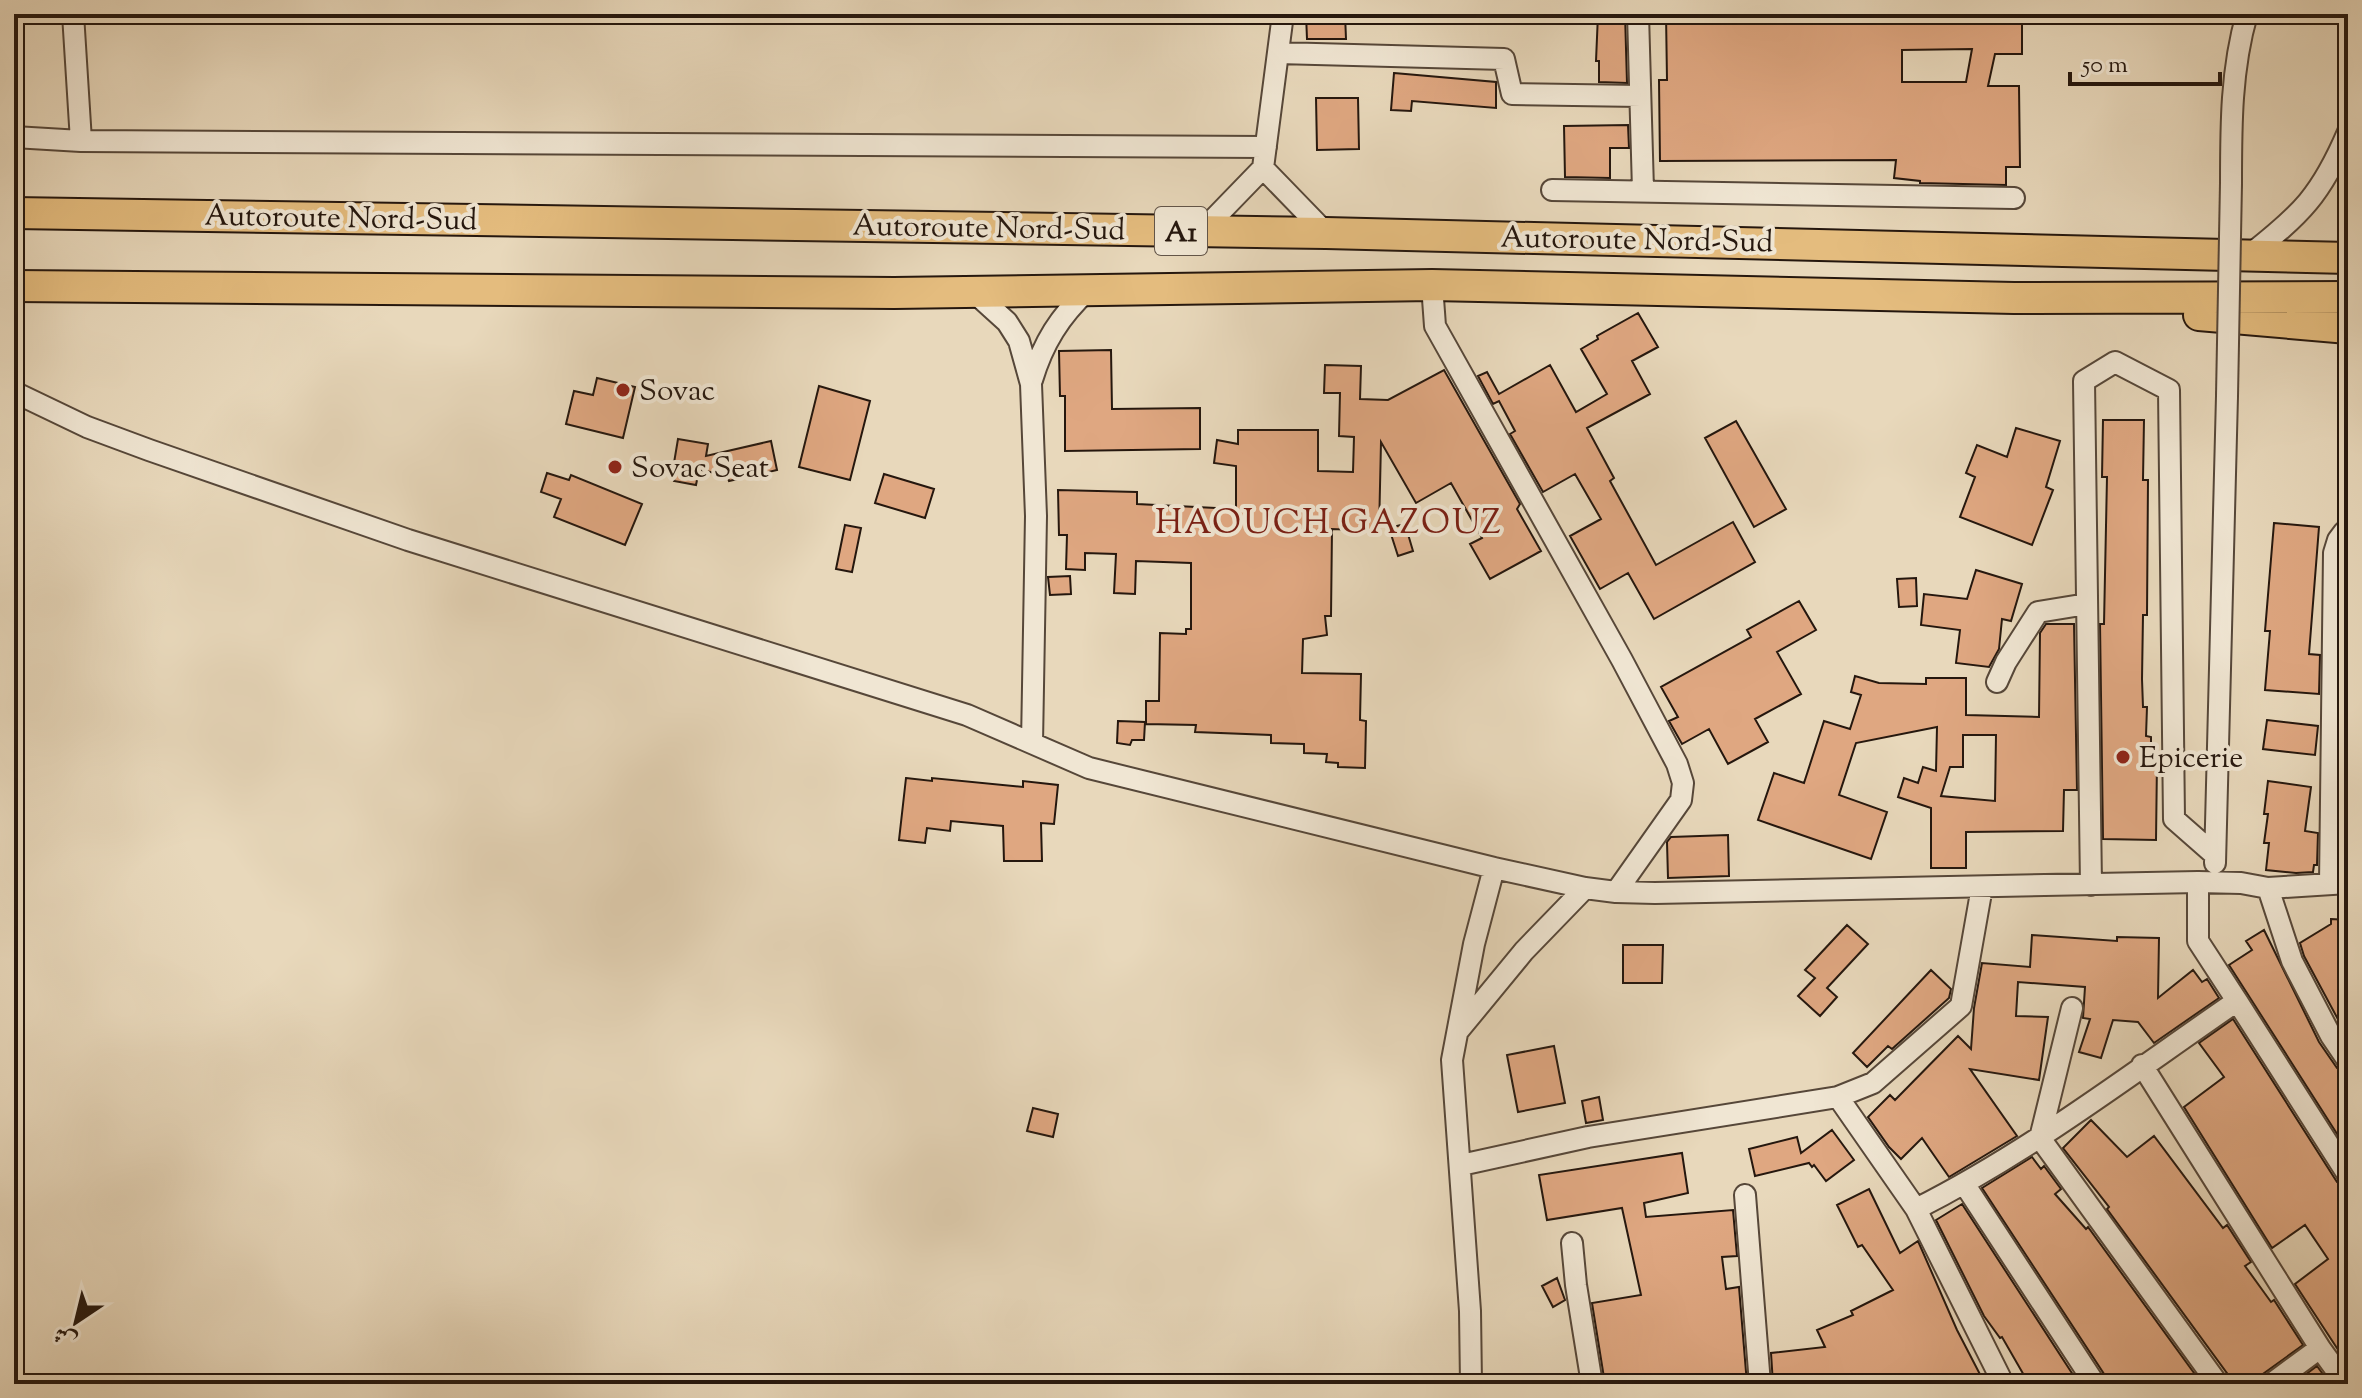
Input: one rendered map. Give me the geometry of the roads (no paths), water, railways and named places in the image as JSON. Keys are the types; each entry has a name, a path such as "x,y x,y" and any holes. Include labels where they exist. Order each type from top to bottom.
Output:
{"highway":[{"name":"Autoroute Nord-Sud","path":"14,213 1326,233 2348,258"},
{"path":"2262,256 2348,241"},
{"name":"Autoroute Nord-Sud","path":"14,286 975,293 1432,285 2014,298 2348,297"},
{"path":"2014,298 2348,328"}],"street":[{"path":"73,14 81,141"},
{"path":"1202,231 1264,158 1283,14"},
{"path":"1638,14 1643,190"},
{"path":"2247,14 2236,64 2231,125 2215,855 2207,882 2198,941 2348,1175"},
{"path":"1278,53 1504,59 1512,94 1640,96"},
{"path":"2262,256 2309,203 2333,167 2348,132"},
{"path":"14,137 81,141 1264,158 1326,233"},
{"path":"1552,190 2014,198"},
{"path":"1432,285 1435,326 1622,660 1677,764 1683,783 1681,800 1616,892"},
{"path":"1031,384 1037,362 1058,322 1088,290"},
{"path":"975,293 992,306 1013,332 1027,362 1031,384 1036,516 1032,743"},
{"path":"2091,885 2084,381 2115,362 2169,390 2174,819 2215,855"},
{"path":"14,392 119,439 408,540 967,715 1089,768 1494,868 1616,892 2207,882 2268,888 2339,884 2334,553 2338,540 2344,532 2348,532"},
{"path":"1997,682 2038,612 2087,604"},
{"path":"1471,1384 1470,1311 1452,1073 1474,944 1494,868"},
{"path":"1461,1165 1588,1137 1838,1097 1873,1083 1961,1006 1982,887"},
{"path":"1457,1033 1524,951 1585,888"},
{"path":"2268,888 2292,961 2331,1036 2348,1061"},
{"path":"1916,1209 1965,1185 2040,1138 2237,1001"},
{"path":"2072,1008 2040,1138 2218,1384"},
{"path":"2142,1065 2320,1348 2346,1384"},
{"path":"1838,1097 1916,1209 2001,1384"},
{"path":"1965,1185 2095,1384"},
{"path":"1745,1195 1760,1384"},
{"path":"1572,1243 1592,1384"},
{"path":"2271,1384 2320,1348"}],"place":[{"name":"Sovac","path":"623,390"},
{"name":"Sovac Seat","path":"615,467"},
{"name":"Epicerie","path":"2123,757"}],"district":[{"name":"HAOUCH GAZOUZ","path":"1329,521"}]}
